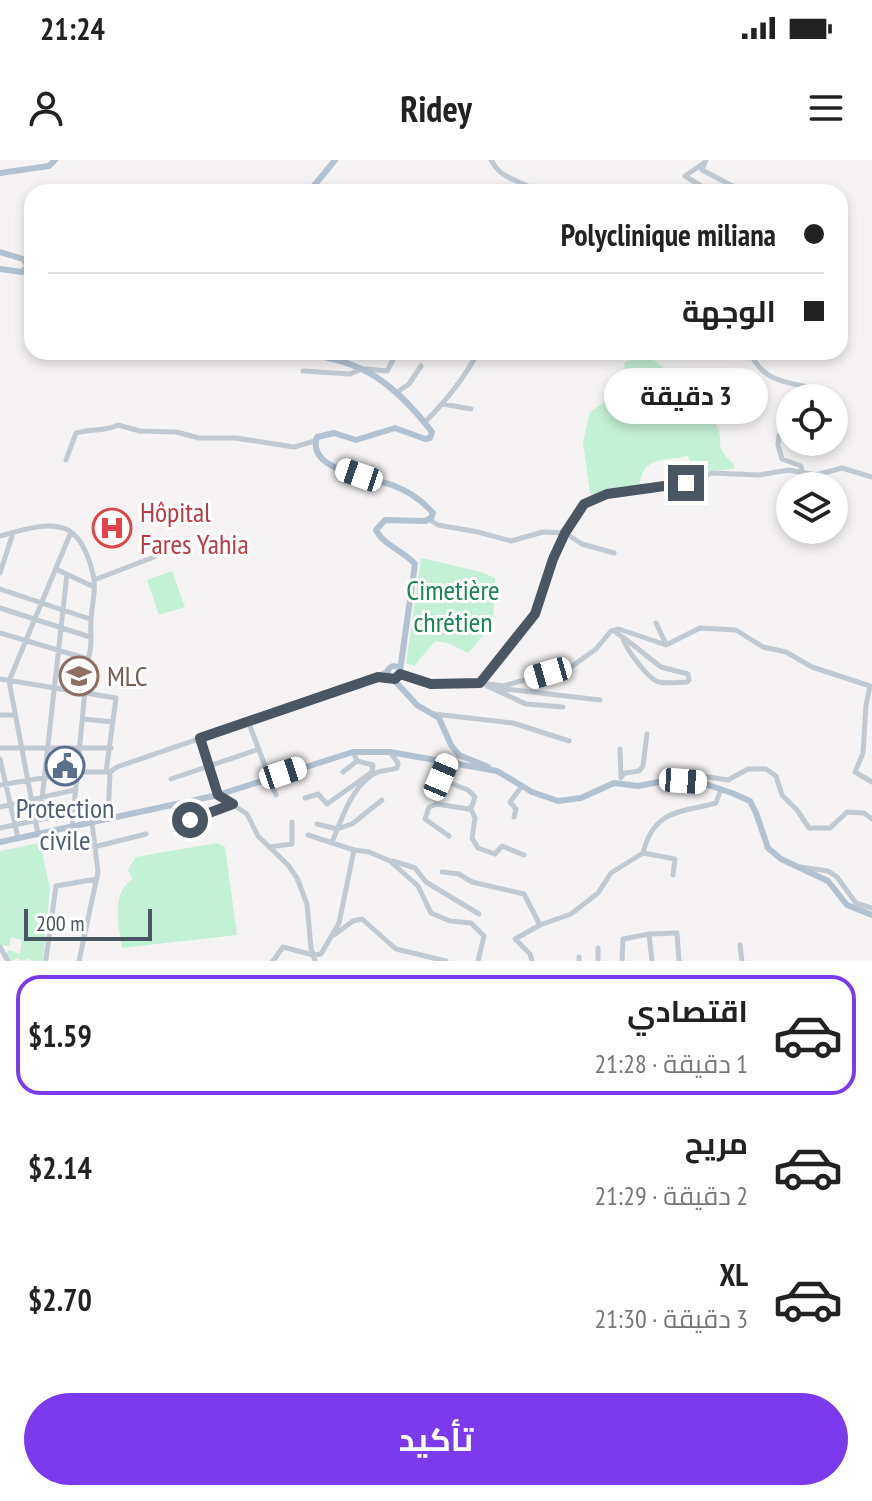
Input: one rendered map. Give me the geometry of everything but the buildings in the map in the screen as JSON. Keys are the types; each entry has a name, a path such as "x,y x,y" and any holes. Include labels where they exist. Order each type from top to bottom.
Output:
{"main road":[{"path":"0,173 49,166 55,160"},
{"path":"316,184 335,160"},
{"path":"0,252 24,260"},
{"path":"0,269 24,270"},
{"path":"345,360 364,368 396,393 432,432 429,439 395,428 356,440 328,433 315,441 316,452 328,464 390,484 411,494 432,511 430,520 385,520 376,530 380,538 415,564 403,652 395,673 407,695 443,723 451,745 459,755 547,798 565,802 621,780 638,786 665,781 699,782 721,789 750,801 768,848 794,866 828,881 847,905 872,915"},
{"path":"0,842 218,795 353,752 390,752 497,771"}],"street":[{"path":"491,160 499,174 525,184"},
{"path":"698,184 685,176 706,161"},
{"path":"706,161 702,170 729,184"},
{"path":"303,371 350,374 364,368 387,371 393,360"},
{"path":"424,423 443,404 473,360"},
{"path":"754,360 777,381 789,384"},
{"path":"396,393 409,384 421,366"},
{"path":"443,404 471,409"},
{"path":"66,460 76,433 93,429 109,430 118,425 140,431 176,432 199,438 236,438 294,447 315,441"},
{"path":"483,684 535,614 553,559 584,504 607,494 668,487 712,473 747,476 789,470 802,472 801,466 787,462 781,456"},
{"path":"829,472 842,468 872,477"},
{"path":"430,520 438,525 511,541 543,532 565,533 582,544 614,553"},
{"path":"0,536 52,527 71,532 81,542 94,580 92,650 88,659 72,827"},
{"path":"38,834 9,681 58,570 71,532"},
{"path":"0,573 14,533"},
{"path":"94,580 154,557"},
{"path":"58,570 94,587"},
{"path":"37,820 49,748 67,574"},
{"path":"0,589 91,619"},
{"path":"0,608 91,638"},
{"path":"656,623 666,645"},
{"path":"613,630 629,631 666,645 700,628 736,630 763,647 786,652 812,667 870,686 863,753 855,772 872,782"},
{"path":"3,785 77,772 108,772 248,721 395,673 431,684 503,686 571,667 596,649 613,630"},
{"path":"613,630 623,637 661,667 688,674 689,680 660,682 648,678 642,665 623,643 623,637"},
{"path":"0,633 88,659"},
{"path":"0,679 116,698 108,772 108,819"},
{"path":"483,684 525,693 600,700"},
{"path":"483,684 526,704 563,707"},
{"path":"435,714 513,723 569,741"},
{"path":"0,715 15,715"},
{"path":"83,719 113,722"},
{"path":"248,721 276,795"},
{"path":"621,780 625,773 639,771 643,766 647,734"},
{"path":"200,738 218,795 247,814 258,836 288,865 304,893 314,958"},
{"path":"0,748 111,748"},
{"path":"171,779 259,749"},
{"path":"620,749 621,780"},
{"path":"353,752 357,761"},
{"path":"332,842 349,802 366,780 373,774 397,768 398,763 390,752"},
{"path":"0,759 3,785 18,838"},
{"path":"110,759 117,767"},
{"path":"305,798 318,794 327,804 373,770 371,763 357,761 343,772"},
{"path":"448,762 442,780 473,793 471,808 475,818 472,838 478,848 495,854 502,846 524,855"},
{"path":"665,781 689,774 728,780 748,769 766,769 776,776 782,795 809,828 830,828 847,812 864,813 872,819"},
{"path":"514,817 516,809 510,802 523,786"},
{"path":"643,853 646,842 662,818 676,810 716,803 721,789"},
{"path":"0,807 74,790"},
{"path":"317,824 337,829 357,822 382,800"},
{"path":"176,804 180,817"},
{"path":"171,824 233,804"},
{"path":"449,836 425,819 429,807 437,804 463,810 471,808"},
{"path":"0,828 71,813"},
{"path":"269,847 292,844 292,822"},
{"path":"79,961 97,879 92,823"},
{"path":"94,847 146,834"},
{"path":"308,835 415,868 430,885 479,914"},
{"path":"273,961 283,947 314,958 321,954 333,936 342,909 354,850"},
{"path":"532,961 530,954 515,939 584,906 598,893 611,873 643,853 675,859 673,875"},
{"path":"390,861 418,886 431,913 450,921 471,923 484,936 478,961"},
{"path":"794,866 828,871 837,877 856,903 872,908"},
{"path":"442,872 459,874 476,883 522,892 540,925"},
{"path":"46,959 56,886 97,879"},
{"path":"333,936 353,921 362,919 396,949 446,961"},
{"path":"622,961 623,939 677,933 679,961"},
{"path":"649,934 652,961"},
{"path":"740,945 742,961"},
{"path":"0,947 8,961"},
{"path":"598,948 598,961"}],"green space":[{"path":"654,360 675,377 712,417 719,432 721,449 734,464 734,469 709,471 695,476 688,456 662,460 644,470 639,489 593,496 590,493 583,442 590,412 622,389 625,362"},
{"name":"Cimetière chrétien","path":"421,558 495,578 493,624 468,653 448,643 435,641 414,666 406,663"},
{"path":"172,571 185,607 159,615 147,580"},
{"path":"40,843 50,889 43,961 17,958 11,961 6,954 9,950 20,954 22,940 11,937 9,946 0,945 0,851"},
{"path":"217,843 225,847 237,935 122,948 118,902 132,879 128,870 136,857"}],"place":[{"name":"Hôpital Fares Yahia","path":"112,528"},
{"name":"MLC","path":"79,676"},
{"name":"Protection civile","path":"65,766"}],"route":[{"path":"190,820 233,804 218,795 200,738 378,677 395,679 400,674 431,684 480,683 535,614 553,559 584,504 607,494 686,483"}]}
